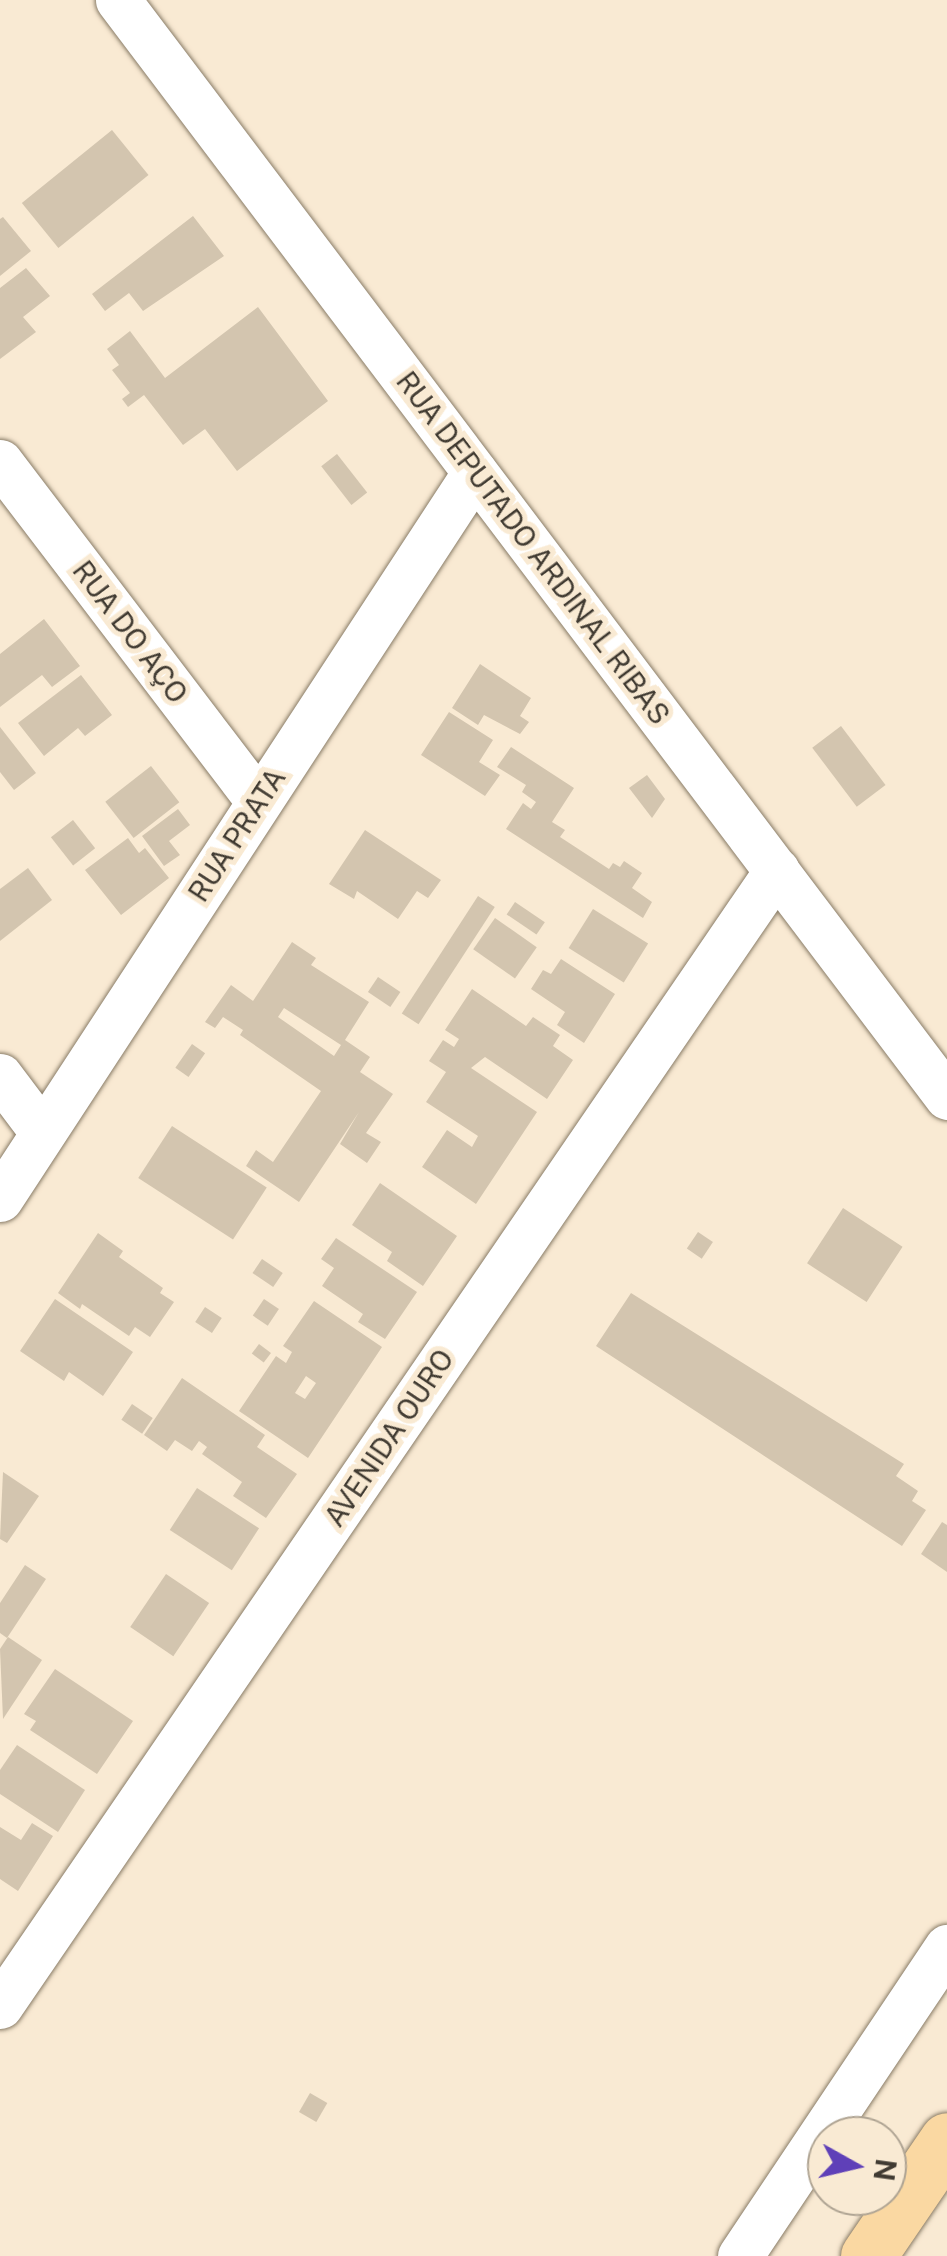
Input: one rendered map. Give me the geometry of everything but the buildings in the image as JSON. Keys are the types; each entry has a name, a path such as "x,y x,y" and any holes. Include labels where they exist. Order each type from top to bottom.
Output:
{"highway":[{"path":"868,2256 947,2140"}],"street":[{"name":"RUA DEPUTADO ARDINAL RIBAS","path":"118,0 947,1097"},
{"name":"RUA DO AÇO","path":"0,462 259,802"},
{"name":"RUA PRATA","path":"0,1199 475,472"},
{"name":"AVENIDA OURO","path":"0,2006 778,870"},
{"path":"0,1076 43,1132"},
{"path":"740,2256 947,1947"}]}
